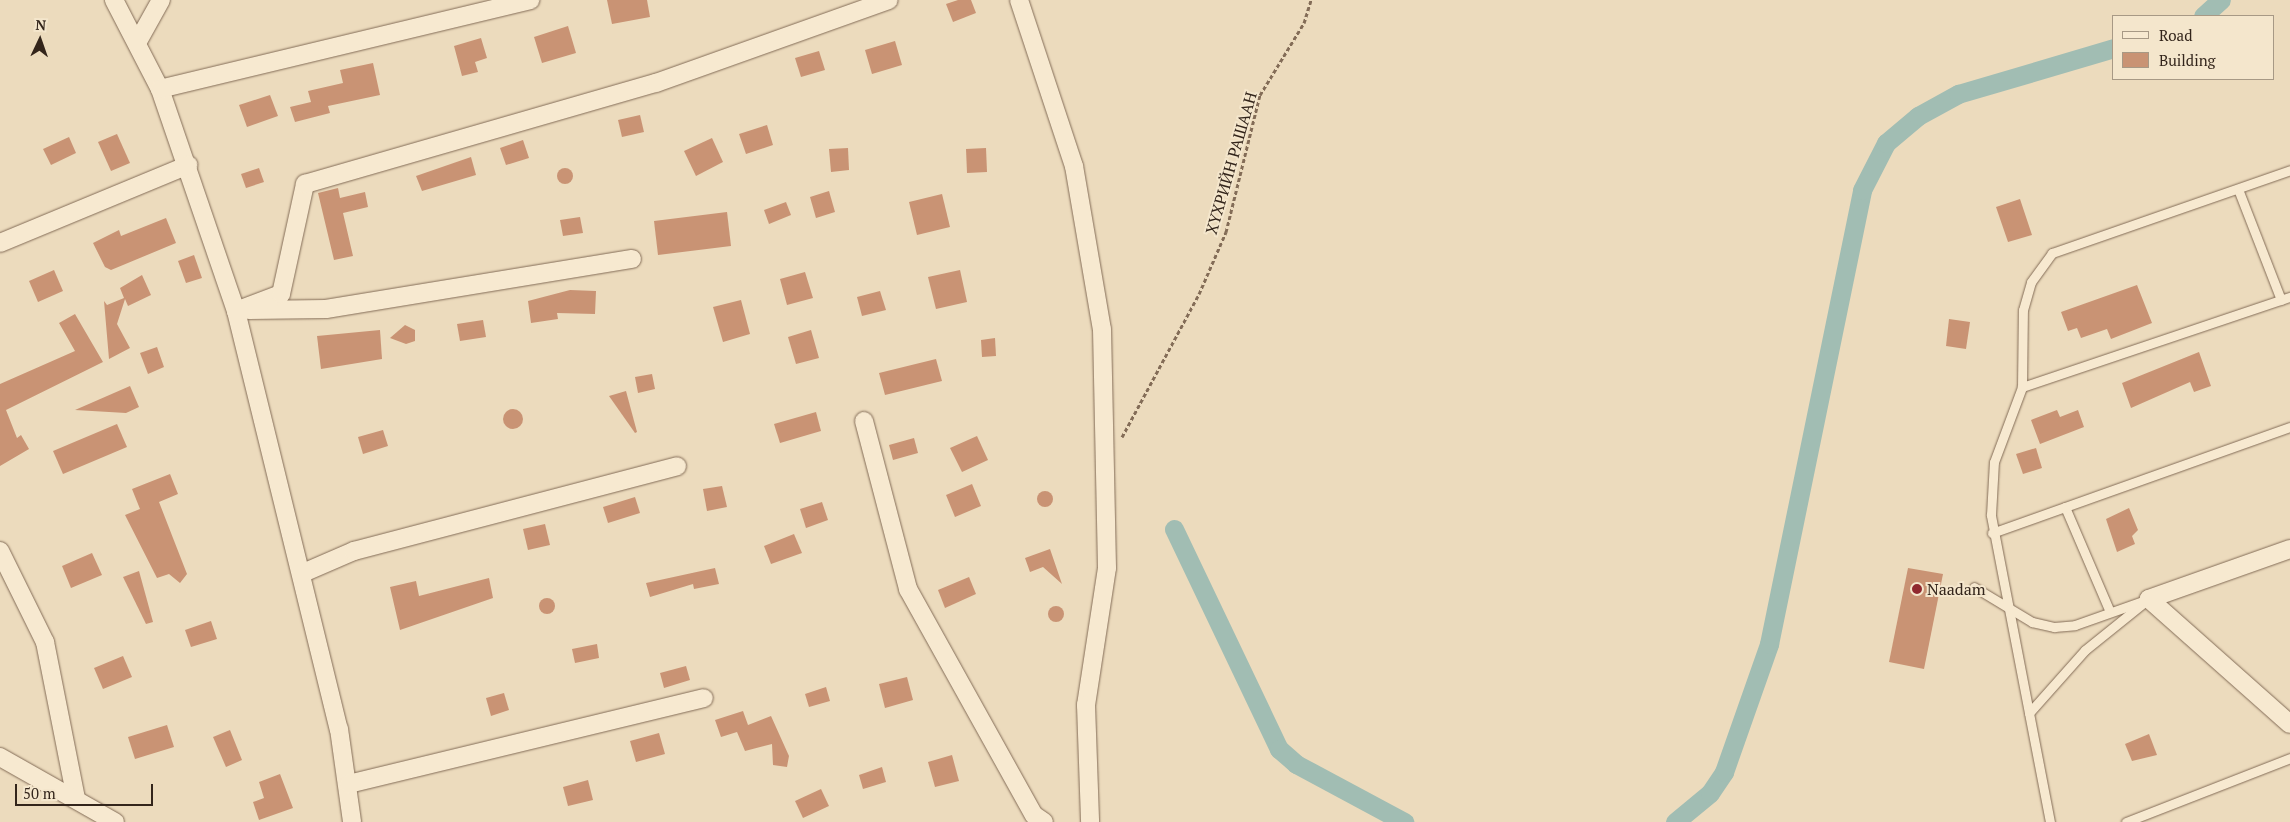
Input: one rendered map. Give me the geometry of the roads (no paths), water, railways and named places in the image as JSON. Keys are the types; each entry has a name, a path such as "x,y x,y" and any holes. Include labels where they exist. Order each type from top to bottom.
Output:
{"street":[{"path":"114,0 160,89 188,165 236,311 303,573 349,784 352,822"},
{"path":"137,43 161,0"},
{"path":"160,89 530,0"},
{"path":"236,311 280,294 305,184 656,82 889,0"},
{"path":"1019,0 1074,166 1102,329 1107,568 1086,705 1090,822"},
{"path":"0,244 188,165"},
{"path":"236,311 326,309 632,258"},
{"path":"864,421 908,589 1034,820"},
{"path":"303,573 354,551 677,466"},
{"path":"2290,549 2149,599 2290,724"},
{"path":"0,551 45,642 76,798"},
{"path":"349,784 704,698"},
{"path":"0,758 76,798 115,822"}],"lane":[{"path":"2050,822 1992,533 1994,462 2022,387 2022,310 2032,282 2052,253 2290,170"},
{"path":"2238,189 2281,300"},
{"path":"2022,387 2290,297"},
{"path":"1992,533 2290,427"},
{"path":"2065,507 2110,612"},
{"path":"1974,587 2007,605 2032,622 2054,627 2149,599"},
{"path":"2029,713 2084,650 2149,599"},
{"path":"2126,822 2290,758"}],"waterway":[{"path":"2204,15 2221,0"},
{"path":"1675,822 1710,793 1724,772 1769,644 1862,190 1886,143 1918,116 1958,94 2112,49"},
{"path":"1174,529 1279,749 1296,764 1404,822"}],"place":[{"name":"Naadam","path":"1917,589"}]}
